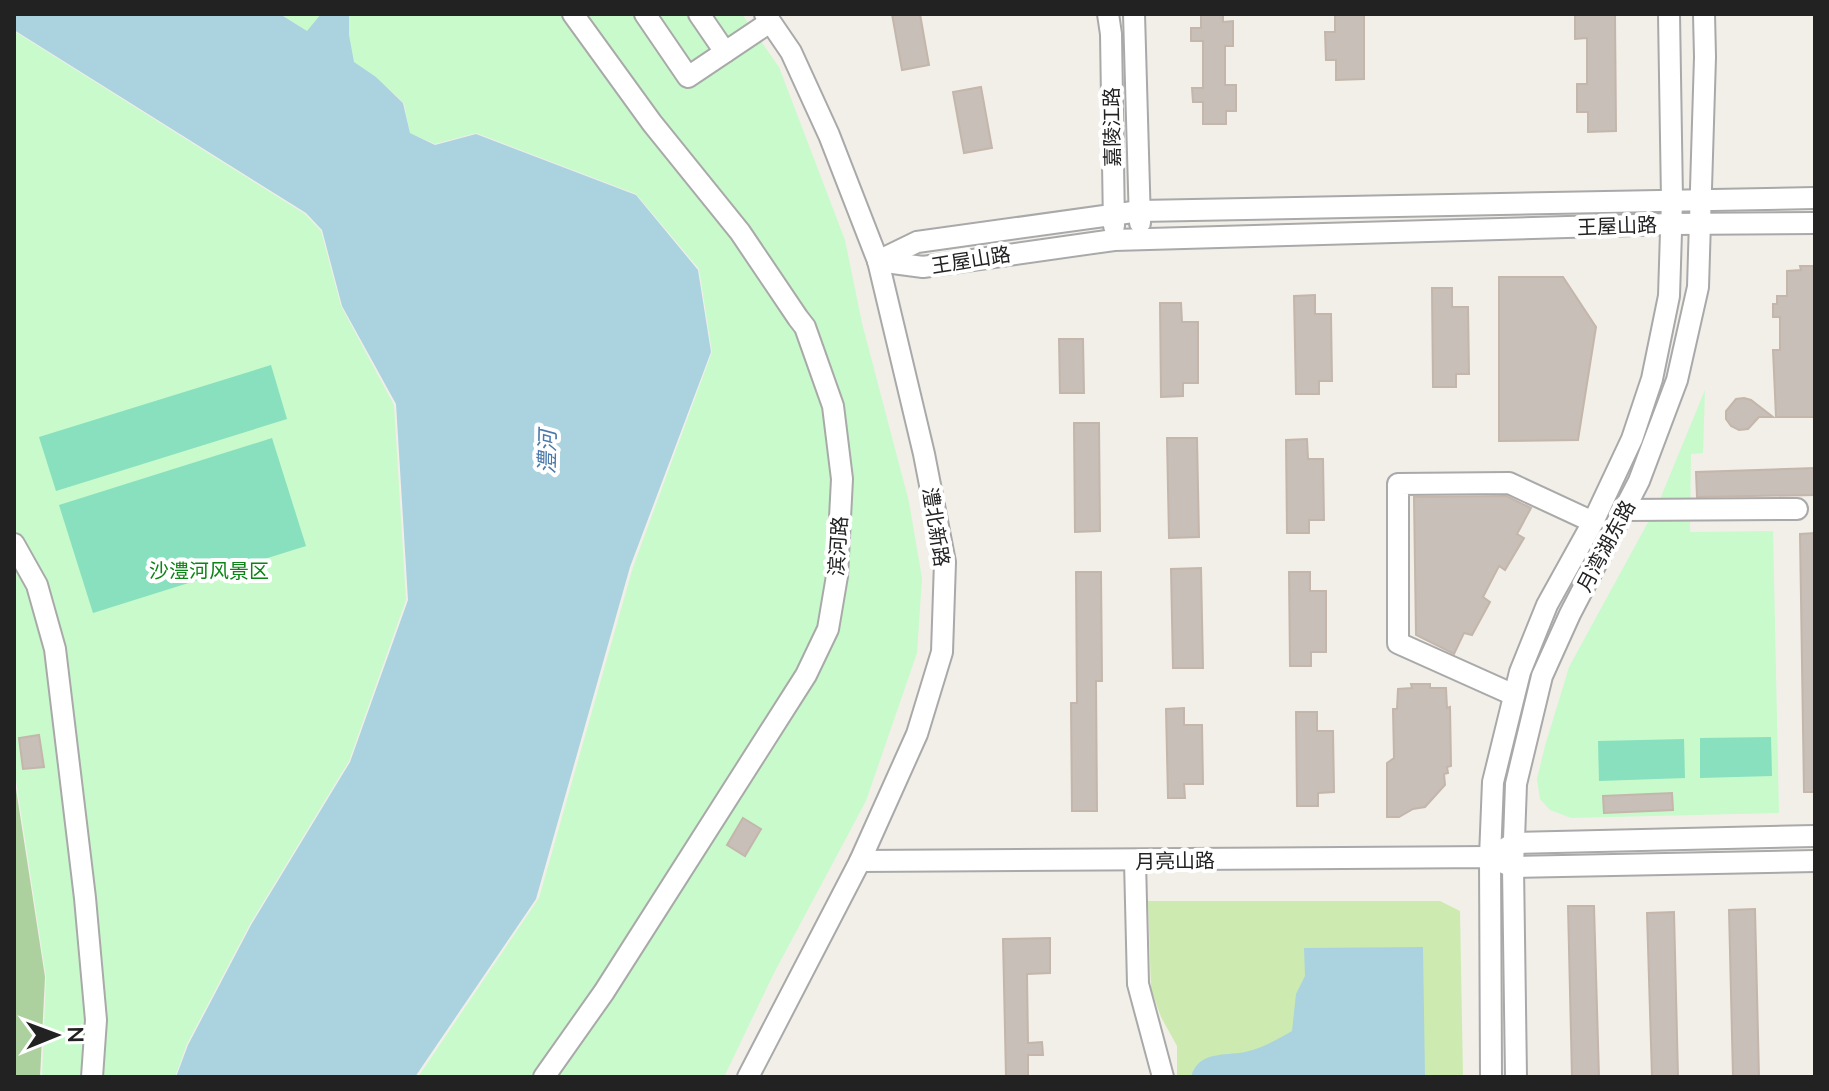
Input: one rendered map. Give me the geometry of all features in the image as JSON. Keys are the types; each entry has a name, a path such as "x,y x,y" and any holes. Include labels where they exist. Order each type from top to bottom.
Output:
{"street":[{"name":"滨河路","path":"544,1077 604,992 812,664 831,616 837,576 842,479 833,406 805,327 740,232 652,123 573,14"},
{"path":"645,14 688,77 767,18"},
{"path":"699,14 725,52"},
{"name":"嘉陵江路","path":"1108,14 1111,34 1114,240"},
{"name":"嘉陵江路","path":"1134,14 1140,239"},
{"name":"月湾湖东路","path":"1491,1077 1490,857 1493,782 1514,695 1547,605 1593,522 1632,439 1652,379 1669,296 1672,200 1669,14"},
{"name":"月湾湖东路","path":"1516,1077 1513,867 1516,784 1542,676 1570,614 1639,481 1677,380 1698,287 1704,14"},
{"name":"澧北新路","path":"748,1077 860,861 917,734 942,652 945,562 924,454 878,261 829,135 791,52 767,18"},
{"name":"王屋山路","path":"878,261 917,242 1140,211 1815,198"},
{"name":"王屋山路","path":"878,261 923,267 1114,240 1671,224 1815,223"},
{"path":"1514,695 1398,643 1398,484 1509,483 1593,522"},
{"path":"1624,510 1797,509"},
{"path":"14,544 37,585 55,649 85,898 96,1020 92,1077"},
{"name":"月亮山路","path":"1490,857 1514,843 1815,836"},
{"name":"月亮山路","path":"860,861 1490,857 1513,867 1815,861"},
{"path":"1135,861 1138,984 1163,1077"}],"green space":[{"path":"281,14 742,14 779,67 845,240 862,323 909,502 922,578 917,653 866,801 774,973 724,1077 418,1077 539,898 633,567 712,352 699,269 636,194 476,133 435,144 410,133 404,103 376,77"},
{"name":"沙澧河风景区","path":"14,31 305,214 321,231 341,306 394,405 406,600 349,761 250,924 187,1044 175,1077 42,1077 46,977 14,767"},
{"path":"271,365 287,419 56,491 39,437"},
{"path":"1705,390 1703,453 1691,454 1690,532 1773,531 1779,813 1571,818 1550,810 1540,799 1537,779 1569,667 1658,504"},
{"path":"272,438 306,546 93,613 59,505"},
{"path":"1771,737 1772,776 1700,778 1700,738"},
{"path":"1684,739 1685,778 1599,781 1598,741"},
{"path":"14,776 45,977 40,1077 14,1077"},
{"path":"1148,901 1440,901 1460,911 1463,1077 1177,1077 1177,1046 1161,1017 1151,989"}],"water":[{"name":"澧河","path":"14,14 280,14 307,31 321,14 349,14 354,62 376,77 403,103 410,133 435,145 476,134 636,195 698,270 711,352 630,567 536,899 415,1077 176,1077 188,1045 251,925 350,762 408,600 396,404 342,306 322,230 306,213 14,30"},
{"path":"1423,947 1425,1077 1191,1077 1194,1069 1205,1059 1251,1051 1292,1031 1296,994 1305,976 1304,948"}],"building":[{"path":"892,14 920,14 929,65 902,70"},
{"path":"1201,14 1223,14 1223,22 1233,21 1233,46 1225,46 1225,85 1236,85 1236,111 1226,111 1226,124 1203,124 1203,102 1193,102 1192,88 1203,88 1203,41 1191,41 1191,28 1201,28"},
{"path":"1335,14 1364,14 1364,79 1336,80 1336,60 1326,60 1325,32 1335,32"},
{"path":"1575,14 1615,14 1616,131 1588,132 1588,112 1577,112 1577,84 1587,84 1587,38 1575,39"},
{"path":"981,87 992,148 964,153 953,92"},
{"path":"1800,266 1815,266 1815,417 1776,417 1773,350 1780,350 1780,317 1773,317 1773,304 1777,304 1777,296 1787,296 1787,271 1801,270"},
{"path":"1499,277 1563,277 1596,327 1578,440 1499,441"},
{"path":"1432,288 1452,288 1452,307 1468,307 1469,374 1456,374 1456,387 1433,387"},
{"path":"1315,295 1315,314 1331,314 1332,381 1319,381 1319,394 1296,394 1294,296"},
{"path":"1160,303 1181,303 1182,322 1198,322 1198,383 1183,383 1183,396 1161,397"},
{"path":"1059,339 1083,339 1084,393 1060,393"},
{"path":"1744,398 1773,417 1759,417 1748,429 1739,430 1731,426 1726,419 1726,411 1736,399"},
{"path":"1074,423 1099,423 1100,531 1075,532"},
{"path":"1167,438 1197,438 1199,537 1169,538"},
{"path":"1307,439 1308,459 1323,459 1324,520 1309,520 1309,533 1287,533 1286,440"},
{"path":"1815,468 1815,495 1697,497 1696,472"},
{"path":"1506,496 1531,508 1517,534 1524,538 1505,570 1499,566 1483,597 1490,602 1472,635 1464,633 1454,654 1416,635 1414,497"},
{"path":"1815,533 1815,792 1804,792 1800,534"},
{"path":"1201,568 1203,668 1173,668 1171,569"},
{"path":"1076,572 1101,572 1102,681 1096,681 1097,811 1072,811 1071,703 1077,703"},
{"path":"1289,572 1310,572 1310,591 1326,591 1326,652 1311,652 1311,666 1290,666"},
{"path":"1411,684 1446,688 1447,708 1450,707 1451,766 1444,774 1445,785 1425,807 1413,809 1399,817 1387,817 1387,763 1394,758 1393,709 1397,709 1398,689 1412,688"},
{"path":"1184,708 1184,725 1202,725 1203,784 1184,784 1185,798 1168,798 1166,709"},
{"path":"1296,712 1317,712 1317,731 1333,731 1334,792 1318,793 1318,806 1297,806"},
{"path":"39,735 44,767 23,769 19,738"},
{"path":"1672,793 1673,810 1604,813 1603,796"},
{"path":"743,818 761,829 745,856 727,845"},
{"path":"1568,906 1594,906 1599,1077 1572,1077"},
{"path":"1755,909 1759,1077 1733,1077 1729,910"},
{"path":"1674,912 1678,1077 1652,1077 1647,913"},
{"path":"1050,938 1050,973 1027,974 1028,1043 1042,1042 1043,1055 1028,1055 1028,1077 1006,1077 1003,939"}]}
